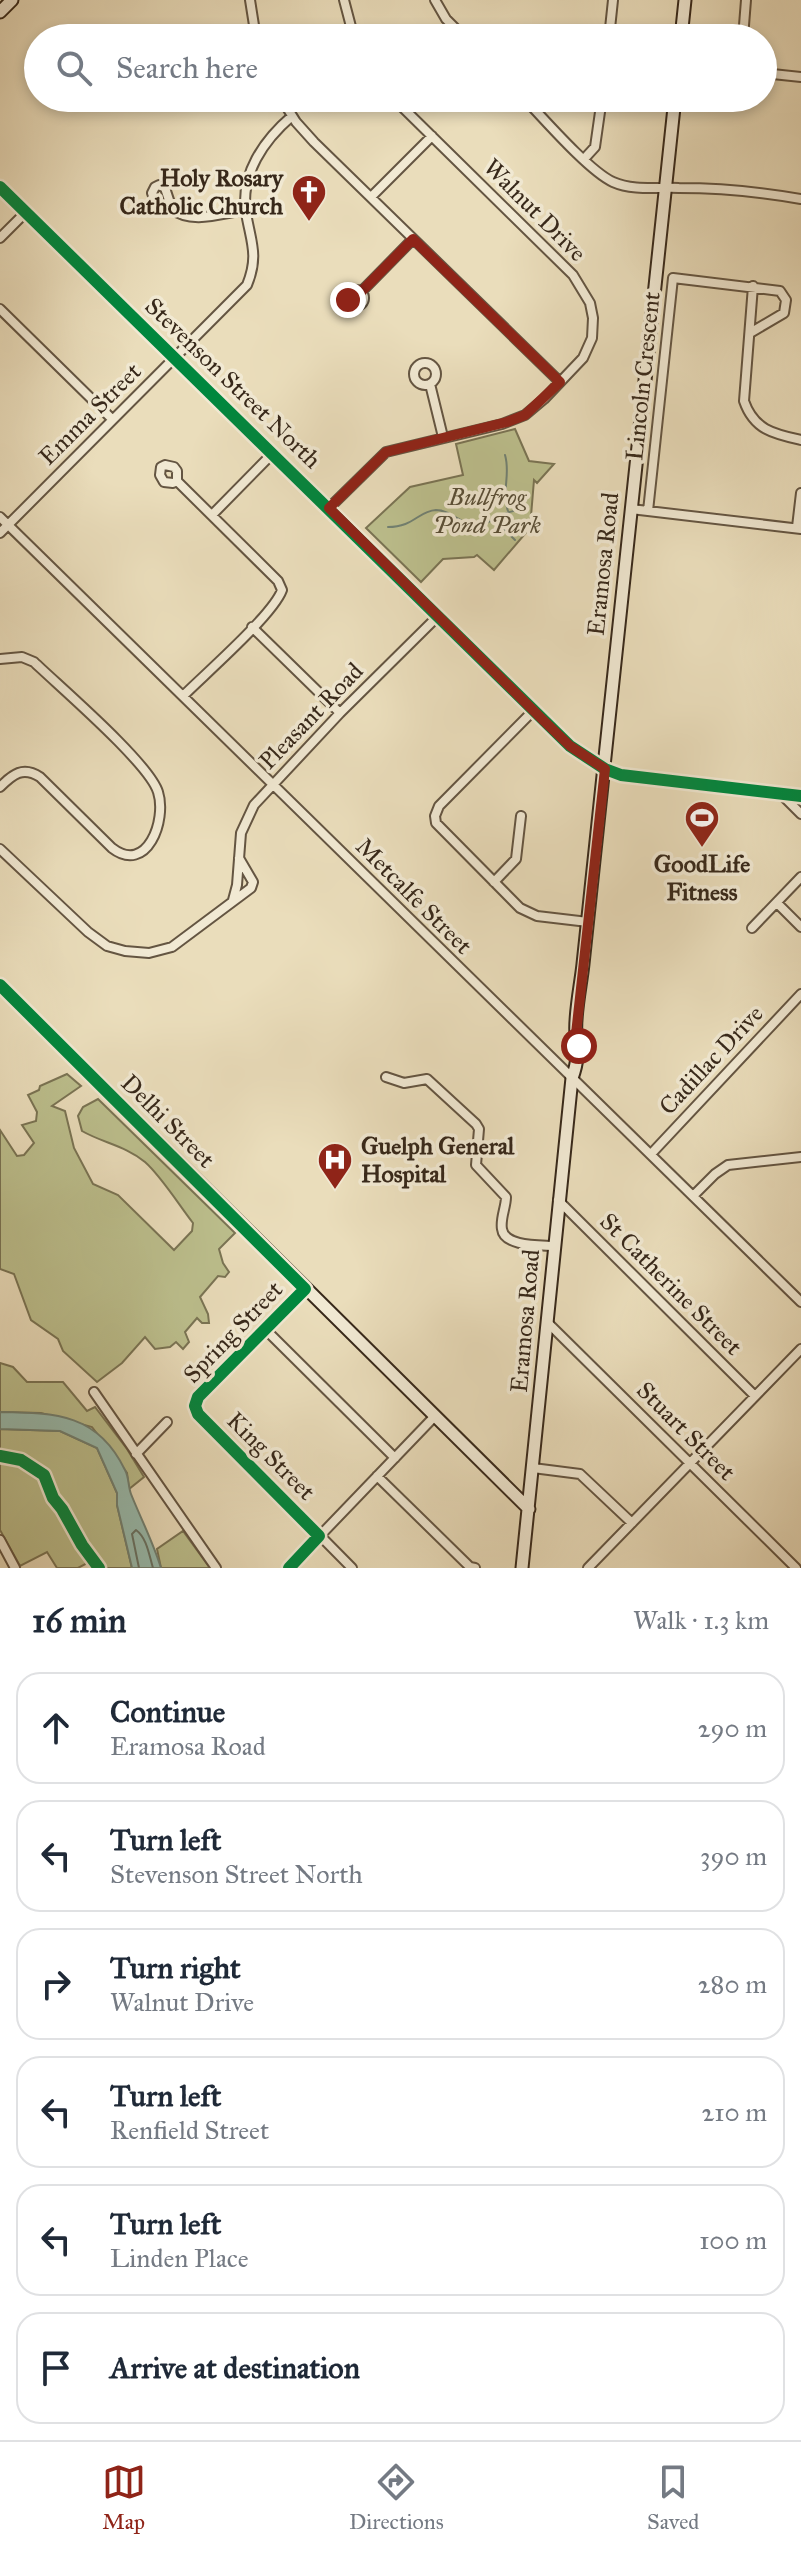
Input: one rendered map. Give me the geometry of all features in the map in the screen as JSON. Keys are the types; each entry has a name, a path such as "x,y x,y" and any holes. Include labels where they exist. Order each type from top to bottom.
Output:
{"main road":[{"path":"0,12 12,0"},
{"path":"682,24 685,0"},
{"name":"Eramosa Road","path":"522,1568 558,1200 572,1078 578,1055 576,1034 673,112"},
{"name":"Stevenson Street North","path":"0,187 570,746 605,769 621,775 801,796"},
{"name":"Delhi Street","path":"0,985 529,1509"},
{"path":"523,1554 530,1568"}],"street":[{"path":"250,0 253,24"},
{"path":"344,0 350,24"},
{"path":"435,0 451,24"},
{"path":"610,24 613,0"},
{"path":"744,24 746,0"},
{"path":"777,74 801,77"},
{"path":"290,112 314,142 560,382"},
{"name":"Walnut Drive","path":"329,508 386,452 502,424 525,415 583,358 592,338 592,310 586,292 573,275 407,112"},
{"path":"538,112 584,159 613,182 656,189 764,193 801,199"},
{"path":"584,159 595,147 600,112"},
{"name":"Emma Street","path":"0,533 247,285 255,259 246,210 248,181 258,155 272,135 292,116"},
{"path":"371,197 432,136"},
{"path":"172,209 182,216 192,217 246,210"},
{"path":"0,238 26,212"},
{"path":"361,292 413,239"},
{"name":"Lincoln Crescent","path":"648,511 673,278 780,291 787,306 784,313 750,333"},
{"path":"753,286 743,394 750,416 764,430 801,440"},
{"path":"0,309 112,419"},
{"path":"430,384 443,437"},
{"path":"212,515 273,453"},
{"path":"177,481 278,581 282,590 252,627 183,696"},
{"path":"631,509 799,528 801,493"},
{"name":"Metcalfe Street","path":"0,517 801,1302"},
{"name":"Pleasant Road","path":"233,900 241,833 254,805 340,713 437,617"},
{"path":"252,627 340,713"},
{"path":"0,659 22,657 34,662 120,745 149,775 157,789 161,819 147,847 137,854 124,855 112,848 32,772 16,773 0,787"},
{"path":"533,711 444,800 435,816 440,829 520,908 531,914 588,922"},
{"path":"780,793 801,814"},
{"path":"494,882 516,859 521,816"},
{"name":"Pleasant Road","path":"0,849 107,946 149,953 172,947 251,888 253,882 238,857"},
{"path":"752,928 801,877"},
{"path":"777,903 801,927"},
{"name":"Cadillac Drive","path":"651,1154 801,994"},
{"path":"386,1077 404,1083 427,1079 476,1124 479,1133 475,1161 506,1197 502,1229 505,1237 512,1241 554,1246"},
{"path":"694,1195 728,1165 801,1157"},
{"name":"St Catherine Street","path":"558,1200 755,1396"},
{"name":"Spring Street","path":"195,1406 198,1397 305,1289"},
{"name":"Stuart Street","path":"547,1322 796,1568"},
{"path":"266,1330 395,1458"},
{"path":"588,1568 801,1349"},
{"path":"94,1392 216,1568"},
{"name":"King Street","path":"195,1406 198,1414 352,1568"},
{"path":"289,1568 434,1417"},
{"path":"136,1454 167,1422"},
{"path":"533,1468 580,1474 632,1523"},
{"path":"377,1476 470,1567 475,1568"},
{"path":"0,1540 15,1568"}],"green space":[{"name":"Bullfrog Pond Park","path":"515,429 529,461 554,464 537,483 534,480 530,528 494,570 477,555 443,559 421,582 366,528 410,487 463,475 456,444"},
{"path":"67,1074 81,1086 52,1106 65,1111 74,1148 93,1184 118,1195 174,1250 192,1231 193,1223 145,1162 82,1131 78,1116 83,1107 98,1099 235,1233 219,1249 229,1272 225,1277 218,1276 200,1297 209,1323 202,1323 197,1318 185,1332 189,1342 183,1349 176,1342 170,1347 155,1349 145,1337 122,1363 97,1382 63,1351 58,1339 31,1320 14,1274 0,1269 0,1130 17,1156 24,1155 34,1143 22,1125 36,1121 37,1112 28,1095"},
{"path":"0,1363 13,1367 27,1382 63,1382 87,1411 95,1407 144,1477 129,1489 127,1473 92,1427 41,1413 0,1412"},
{"path":"0,1429 60,1431 97,1448 117,1493 132,1568 93,1568 89,1562 78,1568 57,1568 47,1552 20,1566 0,1530"},
{"path":"183,1531 210,1568 161,1568 157,1549"}],"water":[{"path":"0,1412 74,1420 102,1437 126,1473 131,1494 161,1568 132,1568 117,1493 97,1448 60,1431 0,1429"}],"waterway":[{"path":"505,455 508,511"},
{"path":"388,527 404,524 436,510 472,525 490,522 511,512 526,511"},
{"path":"497,517 515,540"}],"cycle path":[{"path":"0,187 570,746 605,769 621,775 801,796"},
{"path":"0,985 305,1289 198,1397 195,1406 198,1414 319,1536 289,1568"},
{"path":"0,1456 21,1460 44,1475 53,1498 99,1568"}],"place":[{"name":"Holy Rosary Catholic Church","path":"309,223"},
{"name":"GoodLife Fitness","path":"702,849"},
{"name":"Guelph General Hospital","path":"335,1191"}],"route":[{"path":"348,300 351,292 361,292 413,239 560,382 525,415 386,452 329,508 570,746 605,769 576,1034 579,1046"}]}
